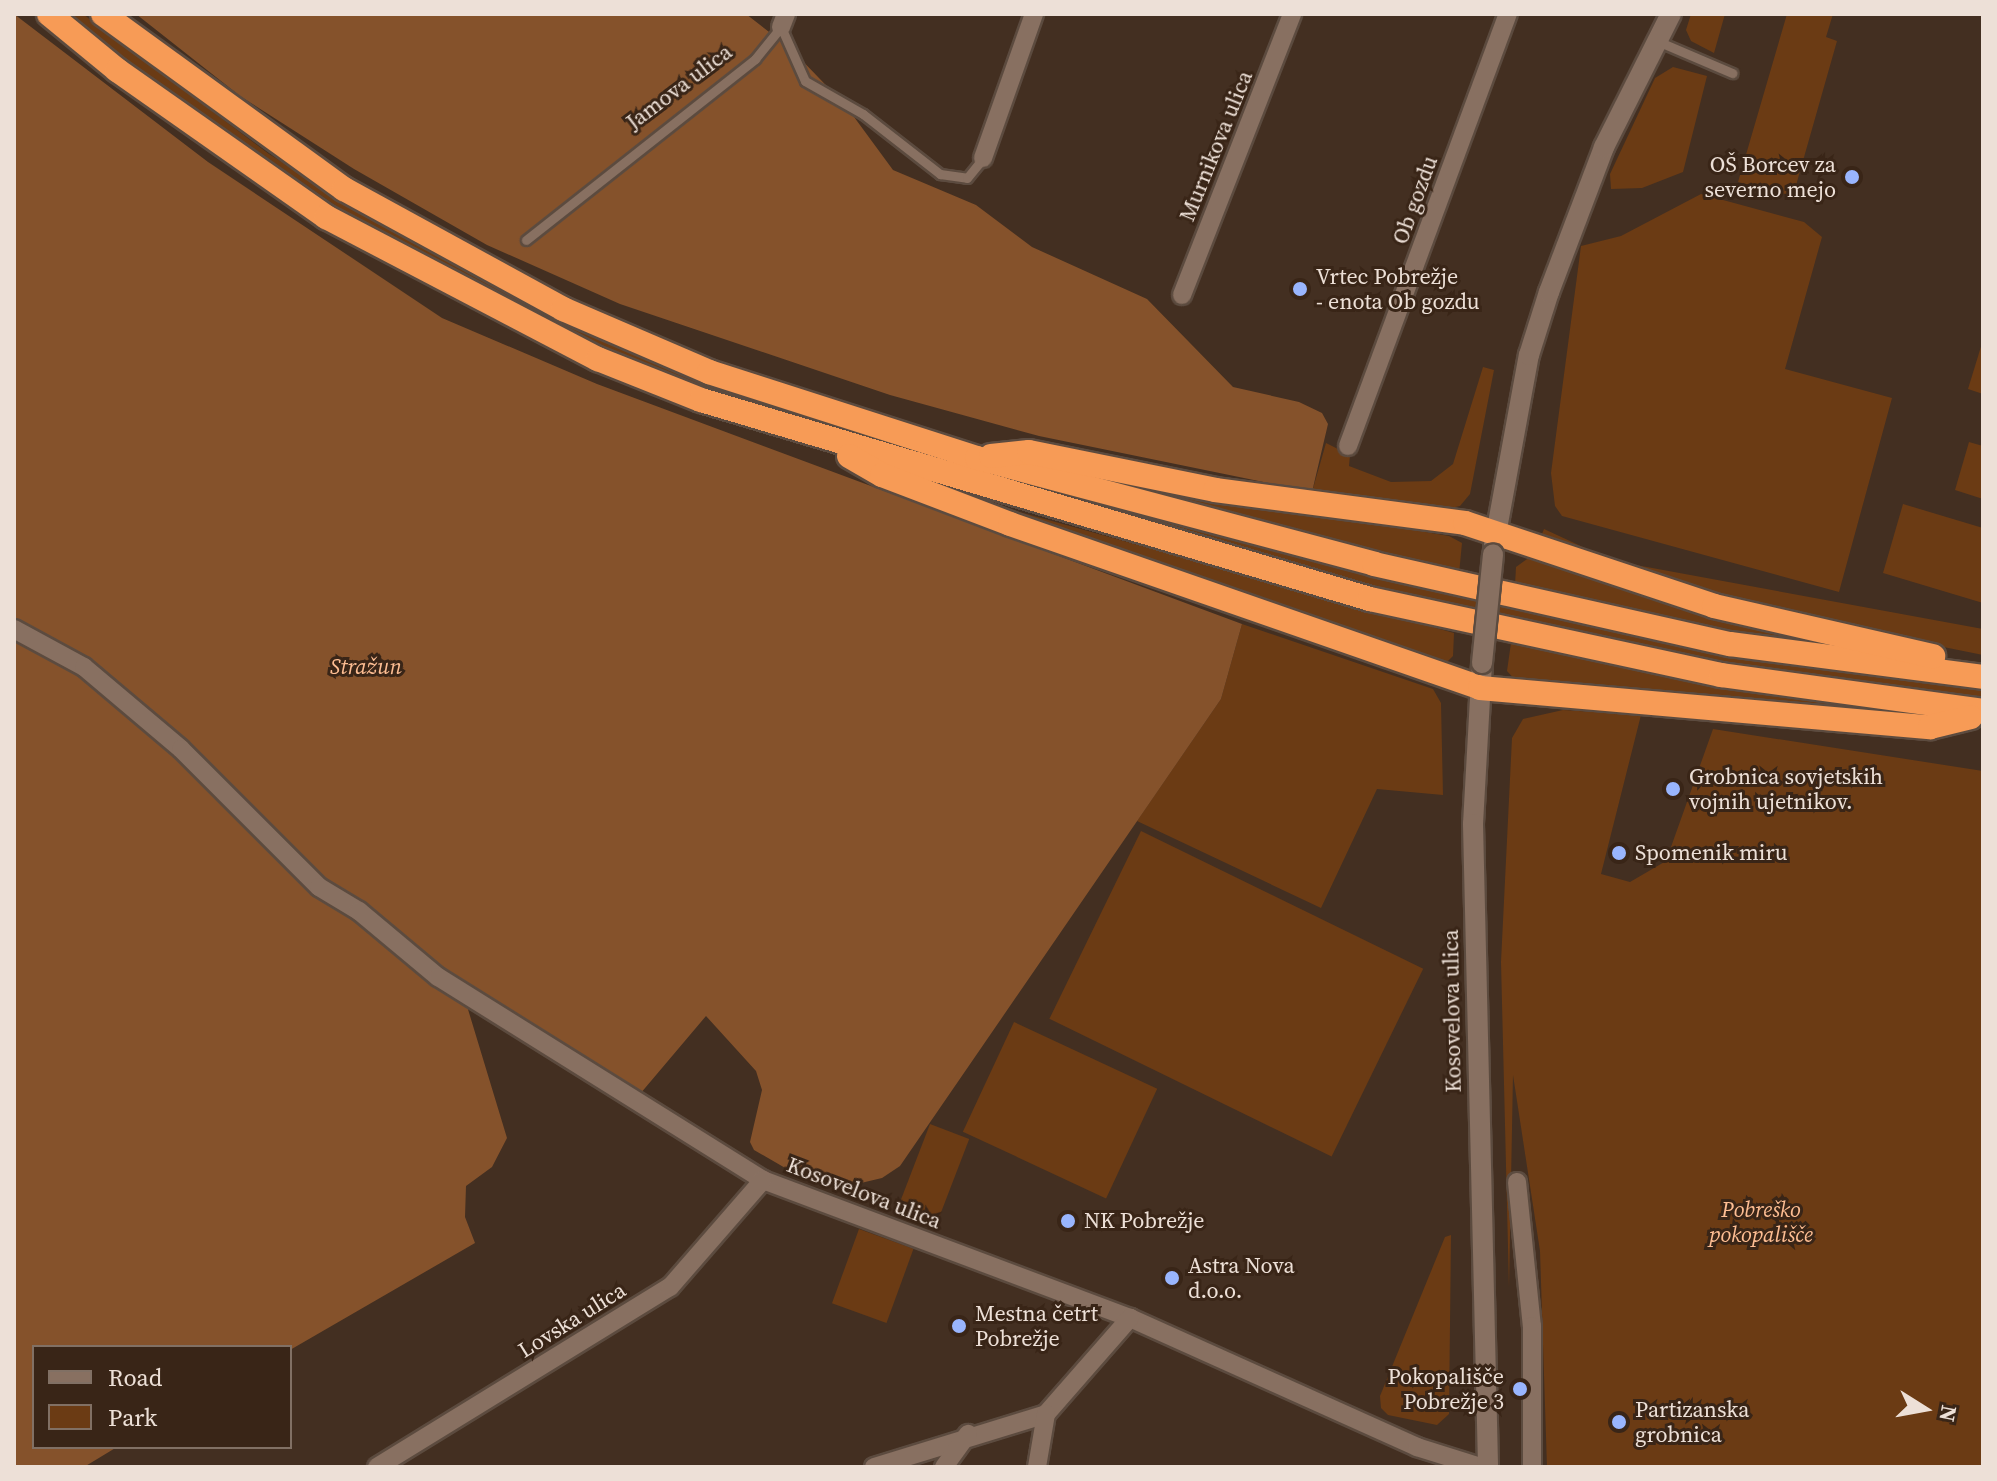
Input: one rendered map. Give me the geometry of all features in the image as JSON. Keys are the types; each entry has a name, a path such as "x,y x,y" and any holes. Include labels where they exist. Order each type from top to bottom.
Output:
{"highway":[{"path":"49,14 198,129 352,231 598,359 823,440 1370,599 1721,675 1983,712"},
{"path":"103,14 344,189 563,309 709,372 977,458 1374,564 1730,644 1975,676"},
{"path":"823,440 882,475 1010,524 1481,676 1930,727 1983,712"},
{"path":"977,458 1029,452 1494,543 1714,606 1933,656 1975,676"}],"street":[{"name":"Jamova ulica","path":"983,158 1034,14"},
{"name":"Murnikova ulica","path":"1182,295 1292,14"},
{"name":"Ob gozdu","path":"1348,446 1508,14"},
{"name":"Kosovelova ulica","path":"1488,1467 1473,824 1481,676 1494,543 1529,355 1549,292 1604,147 1671,14"},
{"name":"Kosovelova ulica","path":"14,629 84,667 181,749 319,887 359,911 438,977 763,1180 1130,1318 1417,1447 1481,1467"},
{"name":"Lovska ulica","path":"377,1467 670,1287 763,1180"},
{"path":"1517,1182 1532,1326 1532,1467"},
{"path":"1037,1467 1046,1414 1130,1318"},
{"path":"874,1467 968,1434 1046,1414"},
{"path":"944,1467 968,1434"}],"lane":[{"name":"Jamova ulica","path":"784,20 805,81 863,114 940,174 967,178 983,158"},
{"name":"Jamova ulica","path":"526,240 755,59 784,20"},
{"path":"1657,41 1732,73"}],"green space":[{"name":"Stražun","path":"14,14 208,162 442,318 597,384 1242,624 1221,699 900,1166 882,1178 844,1187 799,1176 754,1150 750,1142 762,1090 756,1071 706,1016 640,1094 610,1085 467,1006 507,1138 492,1167 466,1186 465,1217 475,1243 292,1349 292,1345 32,1345 32,1449 114,1449 84,1467 14,1467"},
{"path":"70,14 83,14 269,154 386,226 465,271 671,364 1406,583 1776,662 1983,690 1983,699 1858,686 1582,637 1391,592 878,446 648,367 447,271 342,210 122,57"},
{"path":"136,14 746,14 791,49 846,106 893,170 976,205 1032,247 1147,299 1233,387 1299,402 1322,413 1328,424 1312,492 1039,436 890,395 620,304 487,245 354,169 240,96"},
{"path":"1691,14 1725,14 1714,53 1691,41 1686,30"},
{"path":"1787,14 1833,14 1826,37 1837,41 1793,196 1738,182"},
{"path":"1673,67 1707,76 1683,172 1642,188 1611,189 1610,174 1655,78"},
{"path":"1701,194 1804,222 1822,237 1785,369 1892,398 1839,592 1562,516 1555,506 1551,473 1581,246 1621,236"},
{"path":"1983,340 1983,394 1968,389"},
{"path":"1483,367 1494,370 1470,494 1460,506 1446,509 1312,492 1326,443 1350,455 1349,466 1391,482 1431,481 1453,464"},
{"path":"1969,442 1983,446 1983,499 1955,490"},
{"path":"1119,480 1449,536 1462,543 1459,574 1118,485"},
{"path":"923,485 1454,633 1453,656 1442,667"},
{"path":"1903,504 1983,528 1983,603 1883,573"},
{"path":"1544,529 1598,554 1636,565 1983,629 1983,655 1766,611 1540,539"},
{"path":"1530,557 1856,648 1766,639 1515,585 1516,567"},
{"path":"1242,624 1433,689 1441,703 1443,795 1377,789 1321,908 1137,821 1221,699"},
{"path":"1511,643 1633,669 1852,708 1517,682 1507,671"},
{"name":"Pobreško pokopališče","path":"1563,710 1641,715 1601,874 1630,882 1666,861 1713,729 1983,771 1983,1467 1547,1467 1540,1251 1513,1075 1509,1288 1501,962 1512,738 1523,719"},
{"path":"1141,831 1423,969 1332,1156 1049,1019"},
{"path":"1014,1022 1157,1089 1106,1198 963,1132"},
{"path":"930,1124 969,1139 938,1219 899,1204"},
{"path":"859,1229 914,1249 886,1323 832,1303"},
{"path":"1451,1235 1449,1414 1437,1425 1388,1415 1381,1408 1380,1396 1445,1237"}],"place":[{"name":"OŠ Borcev za severno mejo","path":"1852,177"},
{"name":"Vrtec Pobrežje - enota Ob gozdu","path":"1300,289"},
{"name":"Grobnica sovjetskih vojnih ujetnikov.","path":"1673,789"},
{"name":"Spomenik miru","path":"1619,853"},
{"name":"NK Pobrežje","path":"1068,1221"},
{"name":"Astra Nova d.o.o.","path":"1172,1278"},
{"name":"Mestna četrt Pobrežje","path":"959,1326"},
{"name":"Pokopališče Pobrežje 3","path":"1520,1389"},
{"name":"Partizanska grobnica","path":"1619,1422"}]}
